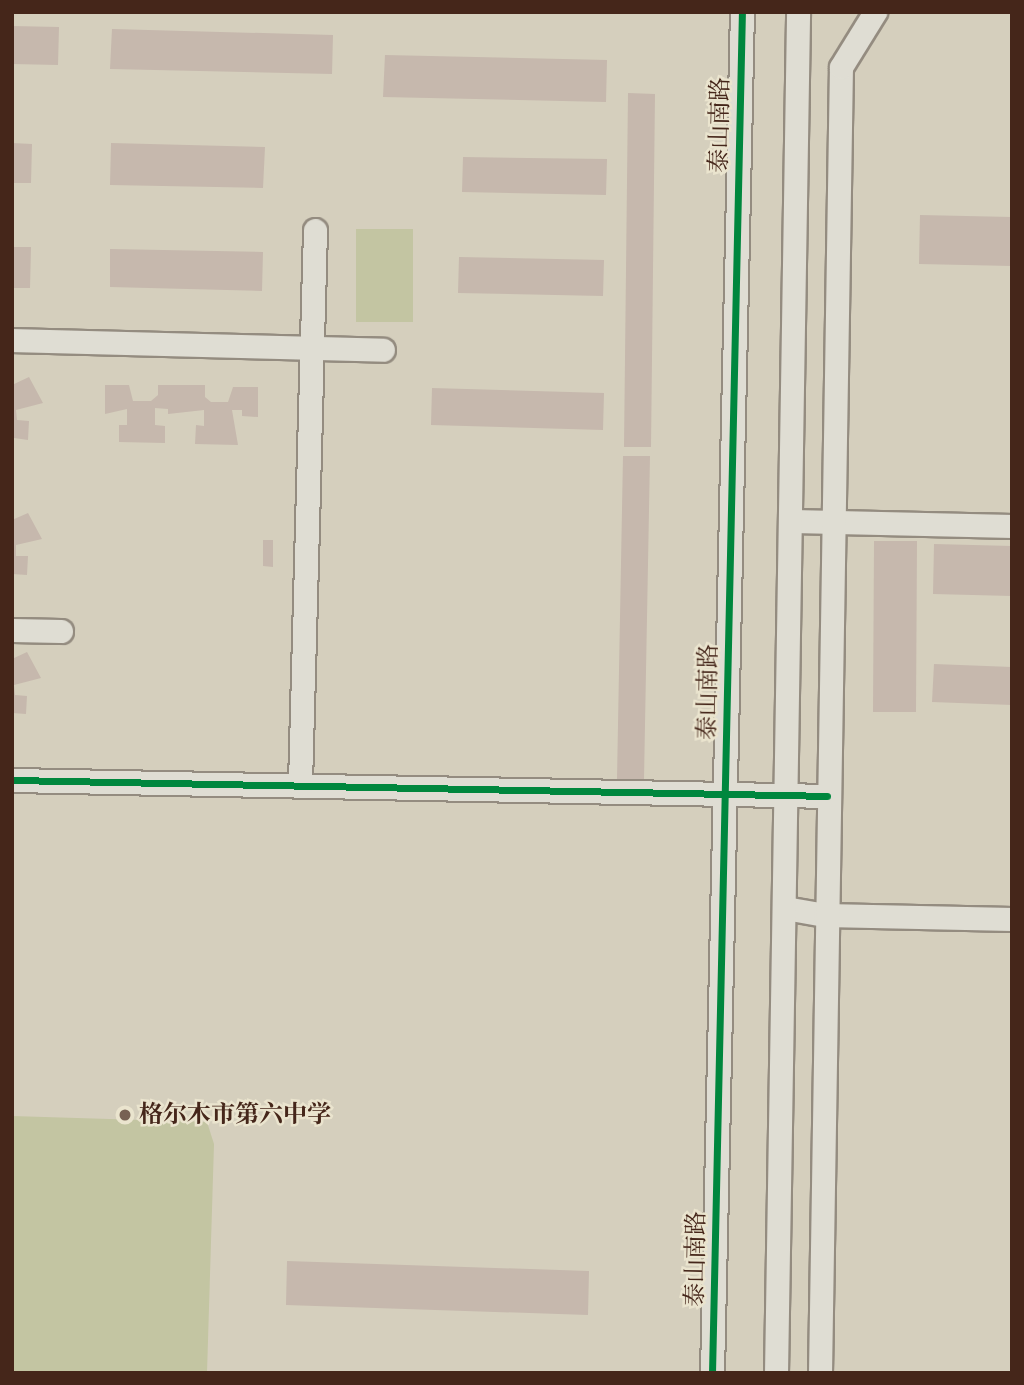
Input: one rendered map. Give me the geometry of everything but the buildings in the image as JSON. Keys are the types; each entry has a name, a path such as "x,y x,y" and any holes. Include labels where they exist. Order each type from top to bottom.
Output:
{"street":[{"name":"泰山南路","path":"712,1373 742,12"},
{"path":"776,1373 793,522 798,12"},
{"path":"820,1373 831,521 841,67 875,12"},
{"path":"300,784 316,230"},
{"path":"12,340 383,350"},
{"path":"793,522 1012,526"},
{"path":"12,630 61,631"},
{"path":"12,780 827,796"},
{"path":"785,908 825,915 1012,919"}],"green space":[{"path":"356,229 413,229 413,322 356,322"},
{"path":"12,1116 207,1122 214,1144 207,1373 12,1373"}],"cycle path":[{"path":"712,1373 742,12"},
{"path":"12,780 827,796"}],"place":[{"name":"格尔木市第六中学","path":"125,1115"}]}
